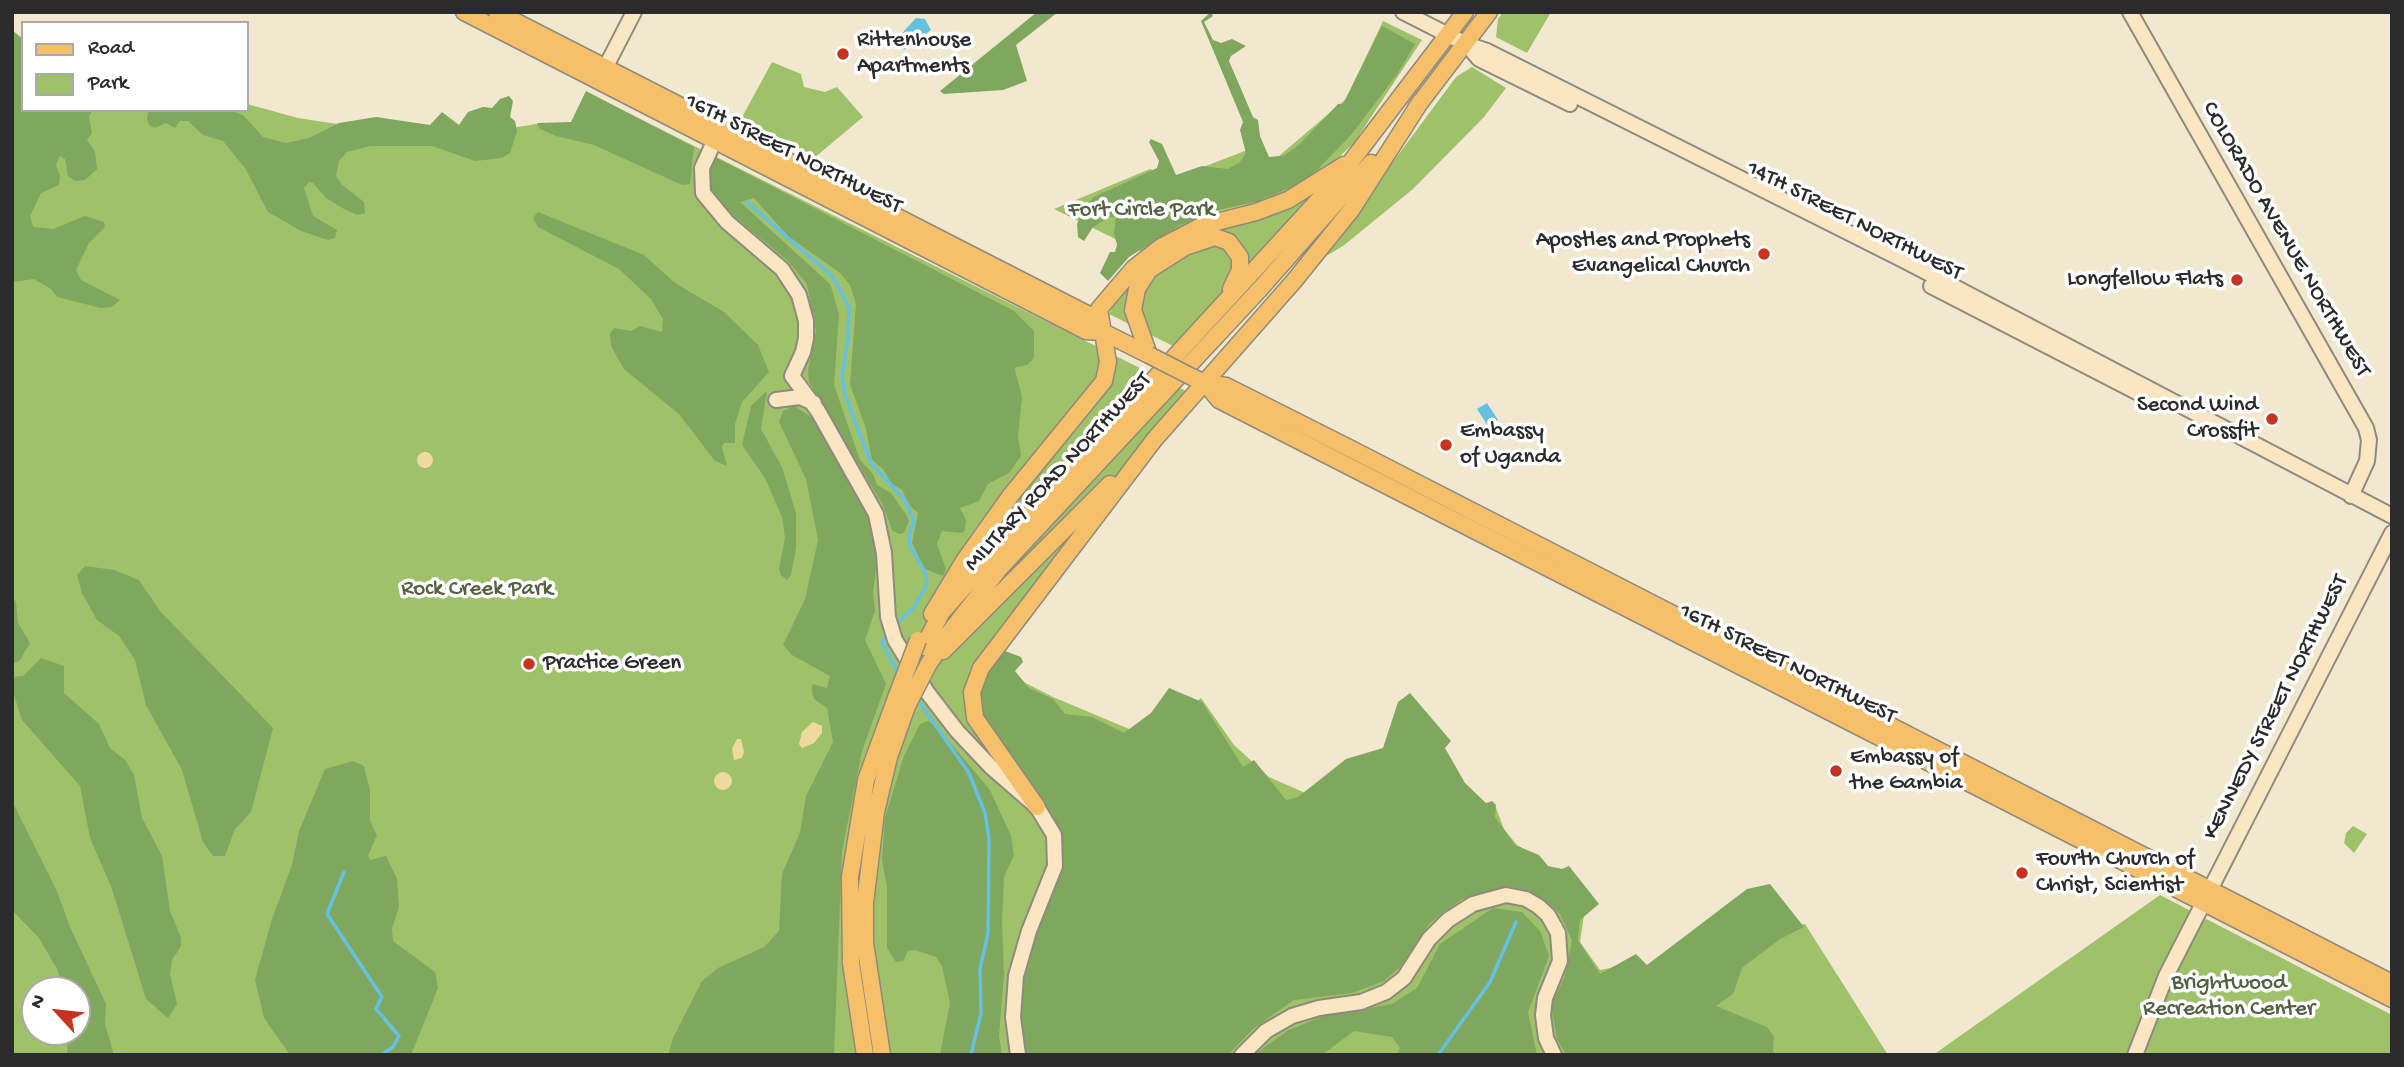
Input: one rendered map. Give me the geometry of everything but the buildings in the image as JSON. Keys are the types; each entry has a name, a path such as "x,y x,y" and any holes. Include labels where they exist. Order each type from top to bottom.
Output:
{"main road":[{"name":"16TH STREET NORTHWEST","path":"464,12 602,74 1086,331 1103,332 1199,380 1219,400 2206,896 2392,983"},
{"name":"16TH STREET NORTHWEST","path":"497,12 602,74"},
{"name":"MILITARY ROAD NORTHWEST","path":"920,643 942,612 988,560 1337,180 1465,12"},
{"name":"MILITARY ROAD NORTHWEST","path":"865,1055 851,964 850,877 866,780 901,702 948,633 999,569 1314,230 1421,101 1489,12"},
{"path":"1037,807 981,730 971,701 981,668 1199,380 1294,281 1352,209 1421,101"},
{"path":"901,702 920,643 951,581 988,526 1104,381 1108,366 1100,307 1134,268 1161,247 1202,226 1256,212 1288,200 1342,167 1358,152"},
{"path":"1149,355 1133,310 1140,282 1169,256 1200,240 1215,237 1235,246 1241,262 1238,275 1216,313"},
{"path":"929,664 973,625 1154,440"},
{"name":"MILITARY ROAD NORTHWEST","path":"882,1055 865,943 866,903 876,812 901,702"},
{"name":"16TH STREET NORTHWEST","path":"2206,896 2392,999"}],"street":[{"path":"602,74 634,12"},
{"name":"14TH STREET NORTHWEST","path":"1404,12 1466,44 1479,59 2209,429 2226,432 2392,516"},
{"name":"COLORADO AVENUE NORTHWEST","path":"2130,12 2366,428 2370,440 2367,461 2351,496"},
{"path":"718,134 701,172 703,193 727,222 779,266 795,287 804,310 806,329 803,352 792,376 814,403 876,514 884,553 888,617 895,640 927,692 957,731 991,767 1037,807 1052,830 1056,861 1017,968 1013,1017 1018,1055"},
{"path":"776,400 800,397 814,403"},
{"name":"KENNEDY STREET NORTHWEST","path":"2135,1055 2152,1006 2206,896 2392,533"},
{"path":"1242,1055 1266,1031 1292,1016 1318,1008 1361,1002 1386,992 1407,974 1429,939 1448,920 1473,904 1506,895 1526,899 1538,906 1559,933 1560,961 1545,998 1543,1015 1546,1038 1554,1055"}],"green space":[{"path":"1037,12 1058,12 1016,45 1027,81 1003,90 944,94 940,91"},
{"name":"Fort Circle Park","path":"1211,12 1213,16 1204,22 1213,40 1221,43 1232,39 1246,46 1231,56 1229,61 1253,117 1258,120 1260,136 1269,157 1283,156 1299,145 1338,104 1343,104 1382,26 1415,44 1398,73 1351,135 1315,172 1300,183 1259,201 1210,212 1180,225 1129,257 1108,281 1100,273 1110,252 1115,252 1117,245 1114,233 1116,217 1109,217 1093,227 1084,241 1078,237 1077,224 1085,207 1094,197 1157,168 1159,161 1149,142 1151,139 1162,144 1176,175 1202,166 1228,169 1240,162 1246,153 1240,130 1243,122 1201,21"},
{"path":"1503,12 1551,12 1527,53 1496,37 1498,19"},
{"name":"Fort Circle Park","path":"1383,21 1422,40 1354,143 1318,177 1282,196 1212,213 1178,229 1144,253 1054,209 1150,169 1172,179 1250,149 1268,158 1279,156 1346,99"},
{"path":"12,30 21,37 21,112 92,112 89,116 92,133 87,140 95,152 97,169 85,180 75,181 68,176 65,159 60,156 56,165 60,176 59,185 41,193 30,216 33,227 53,229 85,216 104,222 105,227 89,243 76,270 81,280 120,300 112,307 101,308 57,297 51,289 34,279 12,282"},
{"name":"Rock Creek Park","path":"12,45 21,112 248,112 248,104 298,118 357,127 389,124 593,126 608,103 1200,398 1177,422 1039,604 1019,622 996,650 1002,671 1053,697 1153,739 1201,698 1234,745 1269,777 1303,792 1445,806 1496,808 1504,829 1517,845 1541,860 1584,915 1580,942 1600,970 1620,966 1646,968 1780,928 1805,924 1888,1055 12,1055"},
{"path":"772,62 801,74 804,87 825,92 837,87 863,117 814,158 740,121"},
{"path":"1472,67 1506,88 1484,117 1413,189 1343,246 1321,259 1456,77"},
{"path":"586,91 694,147 690,184 682,185 594,145 556,136 540,129 537,123 571,122"},
{"path":"509,96 513,101 510,117 515,121 517,131 510,153 502,158 475,161 432,146 370,146 347,152 339,161 336,176 342,185 364,202 365,213 357,215 326,198 309,182 304,188 313,216 337,230 335,238 328,240 301,231 268,212 245,168 223,141 203,135 188,121 180,121 175,128 166,123 155,128 149,125 147,118 148,112 235,112 244,116 263,137 286,143 309,138 339,123 376,117 430,125 442,112 459,125 468,112 483,107 492,108 500,99"},
{"path":"713,156 1014,311 1034,331 1034,358 1027,365 1016,367 1015,370 1022,397 1018,436 1021,456 1009,473 988,484 979,501 960,508 966,520 962,533 942,531 937,544 946,569 943,576 925,569 912,543 918,513 910,506 902,490 891,483 883,469 872,460 866,429 850,384 856,304 850,285 840,273 788,236 754,198 740,202 830,284 839,314 834,385 860,460 873,474 877,485 891,493 907,516 909,521 904,533 899,534 892,530 883,505 809,382 808,370 816,331 807,284 787,260 719,204 709,190 706,173"},
{"name":"Fort Circle Park","path":"1322,186 1175,347 1109,314 1122,288 1179,242"},
{"path":"538,212 644,255 675,283 724,312 758,345 769,372 742,402 735,424 735,443 724,443 722,447 727,466 715,461 679,414 624,369 611,346 610,334 614,328 631,331 640,326 662,332 663,319 651,299 619,269 538,227 533,218"},
{"path":"767,391 761,429 782,467 796,513 796,548 791,575 787,580 779,569 785,538 782,517 765,478 742,445 751,406"},
{"path":"794,406 813,418 867,515 875,545 876,569 873,592 875,611 865,640 886,684 862,751 842,851 834,1055 668,1055 673,1038 702,981 718,968 764,947 779,931 782,874 800,833 806,796 833,742 827,708 814,699 812,692 812,684 827,688 830,676 792,655 783,645 805,599 818,540 806,479 779,422 783,411"},
{"path":"85,566 114,570 139,580 160,611 273,728 251,812 235,829 225,856 213,856 203,842 182,770 146,705 135,660 119,636 97,620 82,593 77,575"},
{"path":"12,596 16,602 18,623 30,643 20,660 14,663"},
{"path":"1005,651 1021,657 1023,662 1015,671 1029,688 1053,699 1065,714 1092,717 1124,733 1151,713 1169,688 1202,702 1243,767 1254,760 1286,800 1298,797 1346,759 1383,748 1398,702 1410,693 1451,741 1445,748 1465,783 1486,803 1492,801 1496,805 1495,817 1515,845 1539,855 1548,866 1562,869 1569,866 1599,904 1580,920 1578,940 1600,974 1636,954 1647,965 1747,889 1770,884 1804,927 1780,939 1742,968 1733,994 1716,1006 1767,1027 1774,1037 1773,1051 1777,1055 1566,1055 1557,1039 1551,1006 1565,976 1572,940 1560,914 1549,903 1525,890 1507,886 1463,899 1445,911 1430,923 1401,966 1384,981 1352,993 1294,1000 1253,1029 1228,1055 1023,1055 1018,1010 1022,968 1062,859 1062,849 1052,817 987,730 976,696 994,658"},
{"path":"41,658 64,666 64,693 99,724 110,748 125,760 134,775 142,818 162,856 170,911 181,938 181,946 172,960 170,974 177,1004 168,1018 146,999 112,889 90,838 80,786 22,720 12,689 12,677 23,676"},
{"path":"928,721 937,727 990,790 1011,836 1014,855 1004,877 1002,922 1004,974 999,1036 1002,1055 940,1055 950,1003 942,966 936,957 915,950 908,951 903,961 896,962 887,948 887,887 882,860 885,818 904,756 920,724"},
{"path":"353,761 364,766 370,791 370,821 377,835 368,856 370,860 386,856 397,879 399,907 392,928 393,941 435,972 438,988 411,1055 290,1055 264,1018 255,980 272,919 292,865 299,831 325,769"},
{"path":"12,801 56,889 70,927 106,1004 105,1024 114,1055 67,1055 67,1046 91,1046 91,976 59,976 39,938 12,910"},
{"path":"2353,826 2367,834 2354,853 2344,843 2346,833"},
{"name":"Brightwood Recreation Center","path":"2160,895 2392,1015 2392,1055 1933,1055"},
{"path":"1493,908 1522,912 1540,931 1549,956 1528,1012 1537,1055 1397,1055 1400,1048 1392,1037 1354,1031 1322,1055 1254,1055 1287,1031 1323,1016 1392,1004 1417,988 1440,944"}],"sand":[{"path":"425,452 433,460 425,468 417,460"},
{"path":"813,722 822,726 822,733 814,743 802,748 799,744 802,732"},
{"path":"737,739 741,739 744,752 742,758 734,760 732,749"},
{"path":"723,772 729,775 732,781 729,787 723,790 717,787 714,781 717,775"}],"water":[{"path":"916,18 925,19 931,30 904,50 895,41"},
{"path":"1487,403 1498,420 1488,426 1477,409"}],"waterway":[{"path":"747,202 833,277 849,307 848,339 842,376 845,395 871,463 904,499 911,514 914,522 909,534 910,546 926,574 927,584 914,607 894,626"},
{"path":"889,632 882,643 900,676"},
{"path":"917,699 969,773 985,813 989,839 988,933 980,969 981,1013 971,1055"},
{"path":"344,872 327,914 382,997 376,1009 399,1036 393,1047 381,1055"},
{"path":"1438,1055 1490,982 1516,922"}],"place":[{"name":"Rittenhouse Apartments","path":"843,54"},
{"name":"Apostles and Prophets Evangelical Church","path":"1764,254"},
{"name":"Longfellow Flats","path":"2237,280"},
{"name":"Second Wind Crossfit","path":"2272,419"},
{"name":"Embassy of Uganda","path":"1446,445"},
{"name":"Practice Green","path":"529,664"},
{"name":"Embassy of the Gambia","path":"1836,771"},
{"name":"Fourth Church of Christ, Scientist","path":"2022,873"}]}
